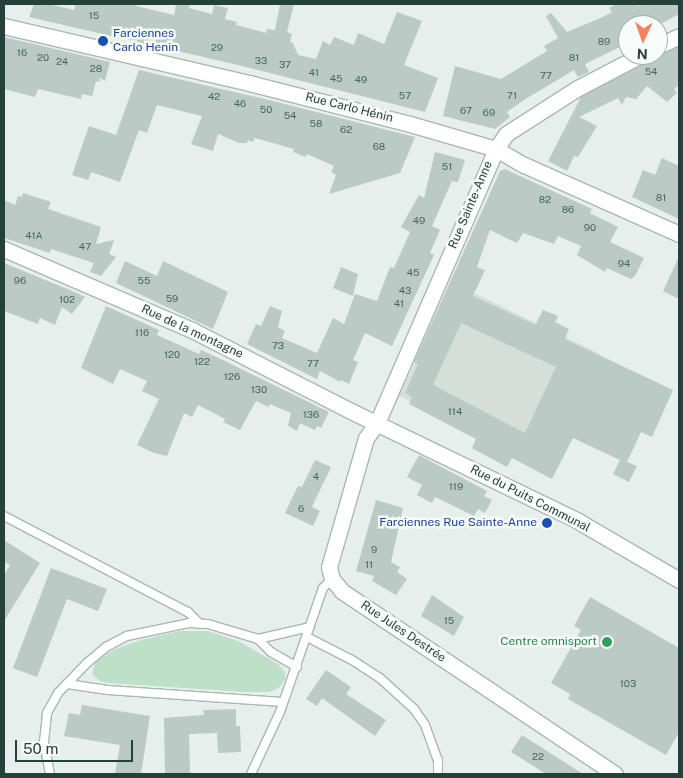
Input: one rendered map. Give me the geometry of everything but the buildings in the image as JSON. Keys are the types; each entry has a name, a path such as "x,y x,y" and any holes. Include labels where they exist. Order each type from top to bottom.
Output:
{"street":[{"name":"Rue Carlo Hénin","path":"4,26 258,86 410,124 496,149 524,165 679,234"},
{"name":"Rue Sainte-Anne","path":"377,423 496,149 506,134 576,89 622,65"},
{"name":"Rue de la montagne","path":"4,249 192,330 377,423"},
{"path":"332,579 329,567 354,476 366,438 377,423"},
{"name":"Rue du Puits Communal","path":"377,423 578,521 679,580"},
{"name":"Rue Jules Destrée","path":"332,579 342,591 615,774"}],"lane":[{"path":"4,516 188,612 200,624"},
{"path":"251,774 297,667 323,588 332,579"},
{"path":"50,774 44,742 47,713 58,693 106,647 127,636 181,624 200,624 258,640 271,652 297,667"},
{"path":"258,640 310,627"},
{"path":"307,637 366,669 414,710 425,725 438,760 438,774"},
{"path":"67,684 108,690 283,702"}],"shaded area":[{"path":"453,283 600,354 546,467 399,396"}],"green space":[{"path":"180,631 208,631 238,641 278,664 285,672 285,679 280,687 270,692 245,692 109,683 102,682 92,675 95,662 115,649 141,640"}],"place":[{"name":"Farciennes Carlo Henin","path":"103,41"},
{"name":"Farciennes Rue Sainte-Anne","path":"547,523"},
{"name":"Centre omnisport","path":"607,642"}]}
